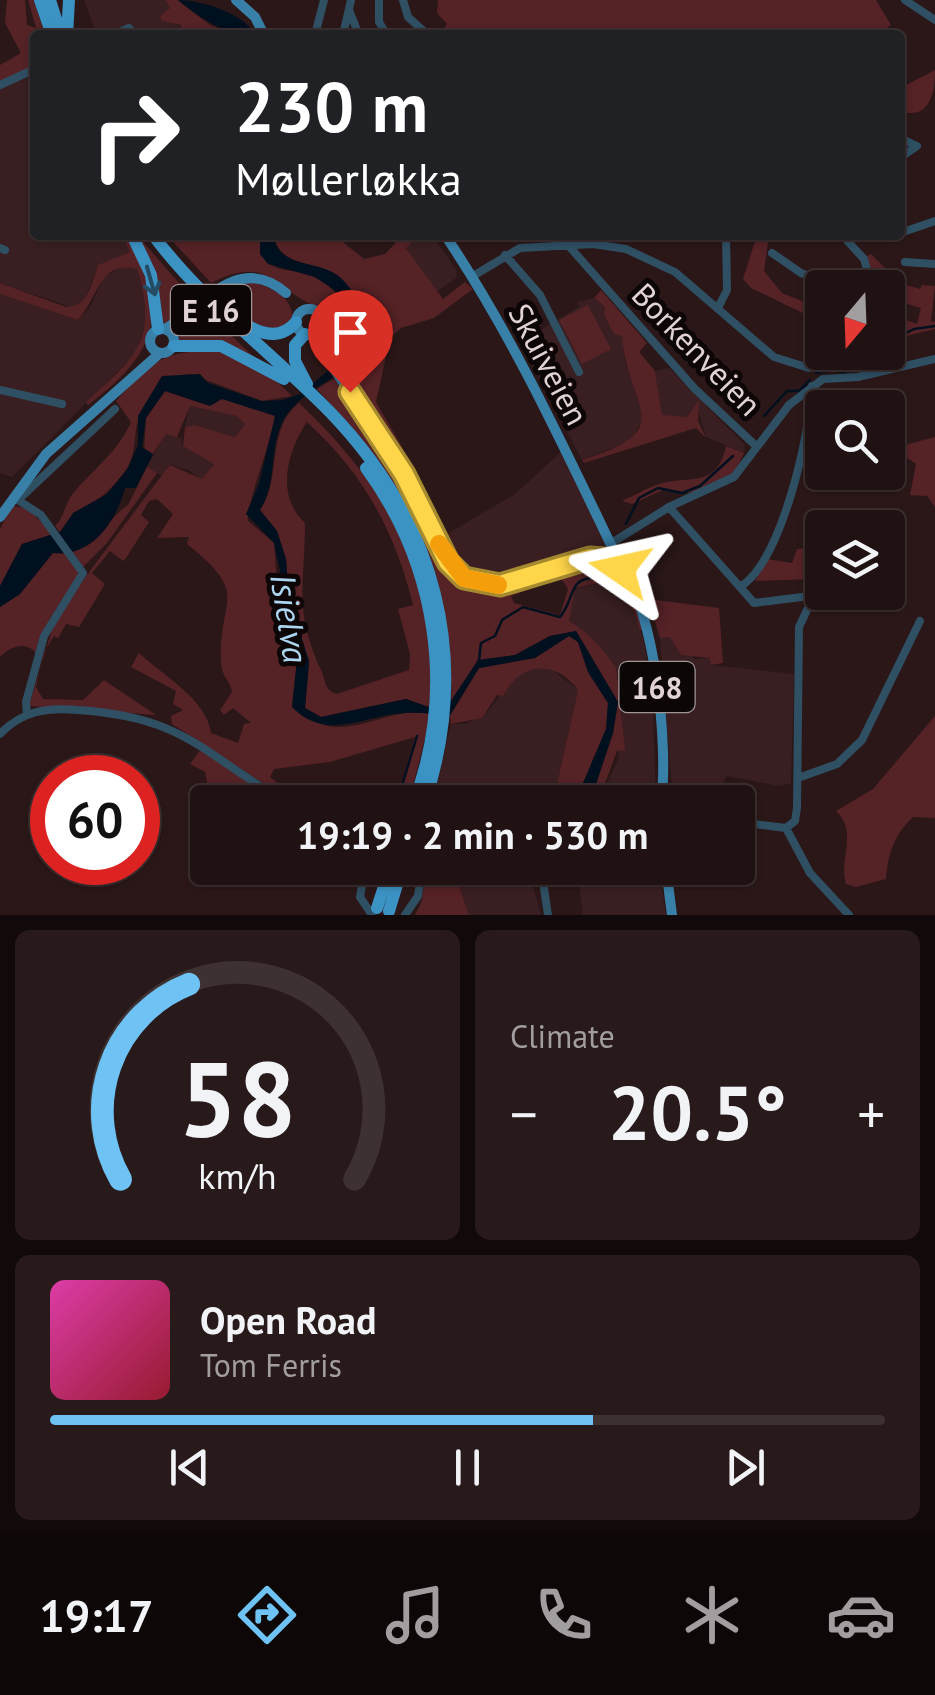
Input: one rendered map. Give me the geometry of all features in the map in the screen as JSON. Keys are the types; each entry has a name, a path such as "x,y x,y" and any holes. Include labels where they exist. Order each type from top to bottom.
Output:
{"highway":[{"path":"40,0 50,30"},
{"path":"50,0 62,30"},
{"path":"65,30 69,0"},
{"name":"E 16","path":"134,240 151,275 168,335 221,346 291,375"},
{"name":"E 16","path":"148,240 182,281 291,375"},
{"name":"E 16","path":"158,240 214,302 291,375 389,487 426,579 438,630 440,723 427,785"},
{"name":"E 16","path":"214,302 264,334 282,333 299,313"},
{"name":"E 16","path":"291,375 295,345 314,334"},
{"name":"E 16","path":"420,785 440,723"},
{"path":"379,911 386,885"},
{"path":"379,911 393,885"}],"main road":[{"path":"236,0 251,12 261,30"},
{"name":"Skuiveien","path":"448,240 472,276 612,543 612,564"},
{"name":"168","path":"0,517 20,484 46,454 218,288 242,278 264,279 286,293 314,334 404,474 448,562 464,578 500,585 583,561 612,564 632,585 652,656 662,785"},
{"name":"168","path":"299,313 318,313 314,334"},
{"path":"155,349 151,336 168,335"},
{"path":"668,885 672,915"}],"street":[{"path":"316,30 324,0"},
{"path":"344,30 351,0"},
{"path":"379,0 379,22 383,30"},
{"path":"402,0 408,18 422,30"},
{"path":"905,0 935,20"},
{"path":"349,10 356,30"},
{"path":"0,84 30,71"},
{"path":"905,140 916,143 916,150 905,156"},
{"path":"905,231 935,221"},
{"path":"718,308 727,290 726,240"},
{"path":"847,240 864,259 867,270"},
{"path":"472,276 520,248 606,244 650,258 782,362 805,367"},
{"name":"Borkenveien","path":"568,245 695,389 754,445"},
{"path":"772,253 805,275"},
{"path":"506,255 540,296 579,372"},
{"path":"905,262 935,264"},
{"path":"612,543 669,508 727,482 740,471 754,445 812,386 829,376 858,377 935,359"},
{"path":"740,587 757,575 766,557 807,437 812,386"},
{"path":"0,390 62,404"},
{"path":"27,714 26,702 44,636 83,573 54,530 31,506 18,500 115,409"},
{"path":"669,508 754,603 805,599"},
{"path":"786,828 796,818 799,627 807,610"},
{"path":"798,778 836,764 862,740 920,621"},
{"path":"0,734 27,714 64,708 99,711 164,724 261,785"},
{"path":"755,824 786,828"},
{"path":"786,828 810,873 849,915"},
{"path":"362,885 360,896 379,911"},
{"path":"406,915 418,896 420,885"},
{"path":"544,885 548,915"}],"shaded area":[{"path":"7,0 25,0 27,25 36,28 28,0 34,0 43,30 30,30 30,67 0,81 0,65 21,53 5,23"},
{"path":"84,0 165,0 170,8 166,19 187,30 95,30"},
{"path":"165,0 178,0 222,30 180,29 181,25 162,21 160,16 170,8"},
{"path":"438,0 876,0 891,25 884,30 428,30 444,29 447,24 437,13"},
{"path":"935,70 932,95 918,112 905,112 906,85"},
{"path":"30,76 30,240 124,240 131,253 98,265 85,300 71,307 0,283 0,89"},
{"path":"124,240 131,240 142,263 152,310 150,330 130,367 88,405 86,402 130,359 144,330 143,293 137,269 125,267 107,275 78,320 0,294 0,283 66,307 74,306 88,293 98,265 130,252"},
{"path":"138,240 193,299 180,311 171,312 176,319 163,324"},
{"path":"172,240 261,240 275,267 309,275 339,296 365,327 365,339 340,364 326,338 325,315 319,308 258,273 230,275 211,283"},
{"path":"276,240 340,240 364,259 385,254 398,240 415,240 406,248 443,299 465,282 473,289 434,318 401,328 390,338 376,402 412,464 406,467 345,373 375,352 378,329 348,287 334,276 291,259"},
{"path":"416,240 435,240 457,271 456,278 436,292 406,247"},
{"path":"755,240 768,240 764,271 782,293 805,302 805,314 751,288 743,279"},
{"path":"871,254 887,270 871,270 867,256"},
{"path":"124,265 137,268 149,314 135,354 12,477 0,473 0,294 78,320 91,306 103,278"},
{"path":"251,281 286,300 292,323 272,331 248,322 216,294 228,285"},
{"path":"905,284 920,289 922,285 935,286 931,321 935,322 935,329 905,336 905,320 917,324 921,308 905,303"},
{"path":"601,290 647,343 639,352 655,371 662,415 687,417 699,400 698,421 706,438 696,428 584,463 582,460 631,437 640,426 641,413 622,336 614,334 604,315 605,307 594,298"},
{"path":"594,298 606,307 608,323 622,336 625,362 641,403 642,421 630,441 582,460 520,342 579,307 577,302"},
{"path":"588,305 611,349 582,364 559,320"},
{"path":"201,307 254,357 215,341 179,341 181,328"},
{"path":"222,349 273,378 292,396 262,401 190,374 160,379 140,414 132,458 124,473 60,532 55,526 71,496 113,450 131,422 116,401 141,374 172,355"},
{"path":"669,368 745,445 744,453 706,437 696,404 687,417 662,416 655,371"},
{"path":"337,377 393,464 441,557 457,578 492,590 586,565 627,584 643,628 640,631 634,611 611,581 575,588 569,621 596,642 616,668 625,750 617,751 604,785 596,785 613,733 618,702 576,631 550,636 515,655 478,660 451,700 444,614 432,573 395,493 345,421 317,389","holes":["561,578 568,589 560,615 514,603 511,596"]},
{"path":"165,391 207,405 222,398 275,415 248,521 274,543 277,583 298,650 292,707 319,723 341,727 404,713 431,714 413,785 401,785 415,737 330,762 274,769 270,777 280,785 266,785 172,724 171,716 183,710 173,704 176,691 131,667 139,653 193,699 211,733 238,743 244,724 251,723 233,708 224,715 220,710 232,692 221,663 226,587 207,561 187,544 189,537 157,538 173,514 157,499 149,501 141,515 149,522 126,558 123,561 110,551 92,573 105,584 79,627 66,624 58,638 54,636 46,648 56,616 170,465 202,479 214,464 183,446 185,427 195,425 235,437 245,424 236,416 190,406 177,437 166,434 153,454 144,451 146,418"},
{"path":"299,403 323,426 366,478 400,535 424,598 430,632 432,709 406,699 321,717 305,708 309,665 289,599 286,559 277,531 260,510 271,483 278,440 289,414","holes":["307,422 327,441 374,505 397,552 413,605 398,609 410,654 409,670 337,694 326,685 307,630 302,597 305,523 296,512 287,487 289,460"]},
{"path":"189,406 236,416 245,424 235,437 195,425 185,427"},
{"path":"166,433 182,438 181,443 214,463 202,480 189,470 171,465 162,476 147,467"},
{"path":"935,437 935,507 927,496 910,495 916,464 905,456 905,445"},
{"path":"726,446 744,453 735,473 692,493 663,490 632,504 622,501 659,484 709,475 722,460"},
{"path":"561,452 607,544 587,555 499,579 474,576 463,570 442,537 515,494"},
{"path":"147,467 157,473 107,543 83,567 70,551 95,539 128,505"},
{"path":"12,506 27,508 53,534 22,544 0,586 0,529"},
{"path":"805,548 805,579 755,581 767,559 792,563 797,549"},
{"path":"53,552 67,553 79,574 51,617 36,653 18,646 0,657 0,607 20,594"},
{"path":"611,581 634,611 645,645 653,708 655,785 606,785 618,760 623,699 596,642 568,621 575,589"},
{"path":"648,599 719,608 723,663 711,665 710,658 681,655 670,637 660,638"},
{"path":"569,636 578,642 588,672 608,703 606,729 582,785 557,785 578,690 559,673 549,669 528,671 503,696 497,695 482,718 451,724 450,716 479,668 535,658"},
{"path":"670,637 695,659 711,658 712,665 794,674 791,783 780,786 726,776 724,785 672,785 660,638"},
{"path":"549,667 578,690 557,785 437,785 451,724 466,724 488,711 512,680 528,670"},
{"path":"40,669 36,687 43,699 83,700 104,680 156,715 29,706"},
{"path":"935,716 935,818 913,817 906,824 893,845 886,879 856,887 846,884 846,828 836,811 873,789"},
{"path":"202,748 258,785 207,785 205,772 190,764"},
{"path":"424,885 459,885 469,915 415,915"},
{"path":"459,885 533,885 541,915 469,915"},
{"path":"579,885 662,885 666,915 583,915"}],"water":[{"path":"178,0 221,9 251,30 228,30"},
{"name":"Isielva","path":"260,240 275,240 291,259 332,272 356,296 378,329 375,352 310,392 288,413 277,436 269,490 260,510 277,531 286,559 289,599 309,661 305,708 321,717 406,699 432,708 452,700 478,660 515,655 550,636 576,631 618,702 613,733 596,785 582,785 606,729 608,703 588,672 578,642 569,636 535,658 479,668 450,715 402,713 329,725 316,723 292,707 298,650 277,590 280,571 274,543 246,514 259,484 275,416 222,399 210,406 165,391 146,418 142,447 153,454 136,488 125,488 108,525 79,550 53,553 20,594 0,607 0,586 22,544 60,532 73,513 107,494 128,468 138,445 138,416 162,376 200,374 208,383 262,401 283,400 300,394 363,342 365,327 333,289 315,277 268,264 260,254"}],"waterway":[{"path":"905,334 935,326"},
{"path":"816,373 835,370"},
{"path":"840,372 845,372"},
{"path":"764,416 787,391 799,391 810,380"},
{"path":"626,524 639,498 658,488 682,493 700,486 733,456"},
{"path":"479,660 481,643 495,636 502,620 523,607 560,617 577,584 601,578"},
{"path":"402,785 417,736"}],"slow traffic":[{"path":"439,544 448,562 464,578 477,584 498,585"}],"route":[{"path":"350,392 404,474 448,562 464,578 477,584 500,585 590,558 616,558 620,569"}]}
